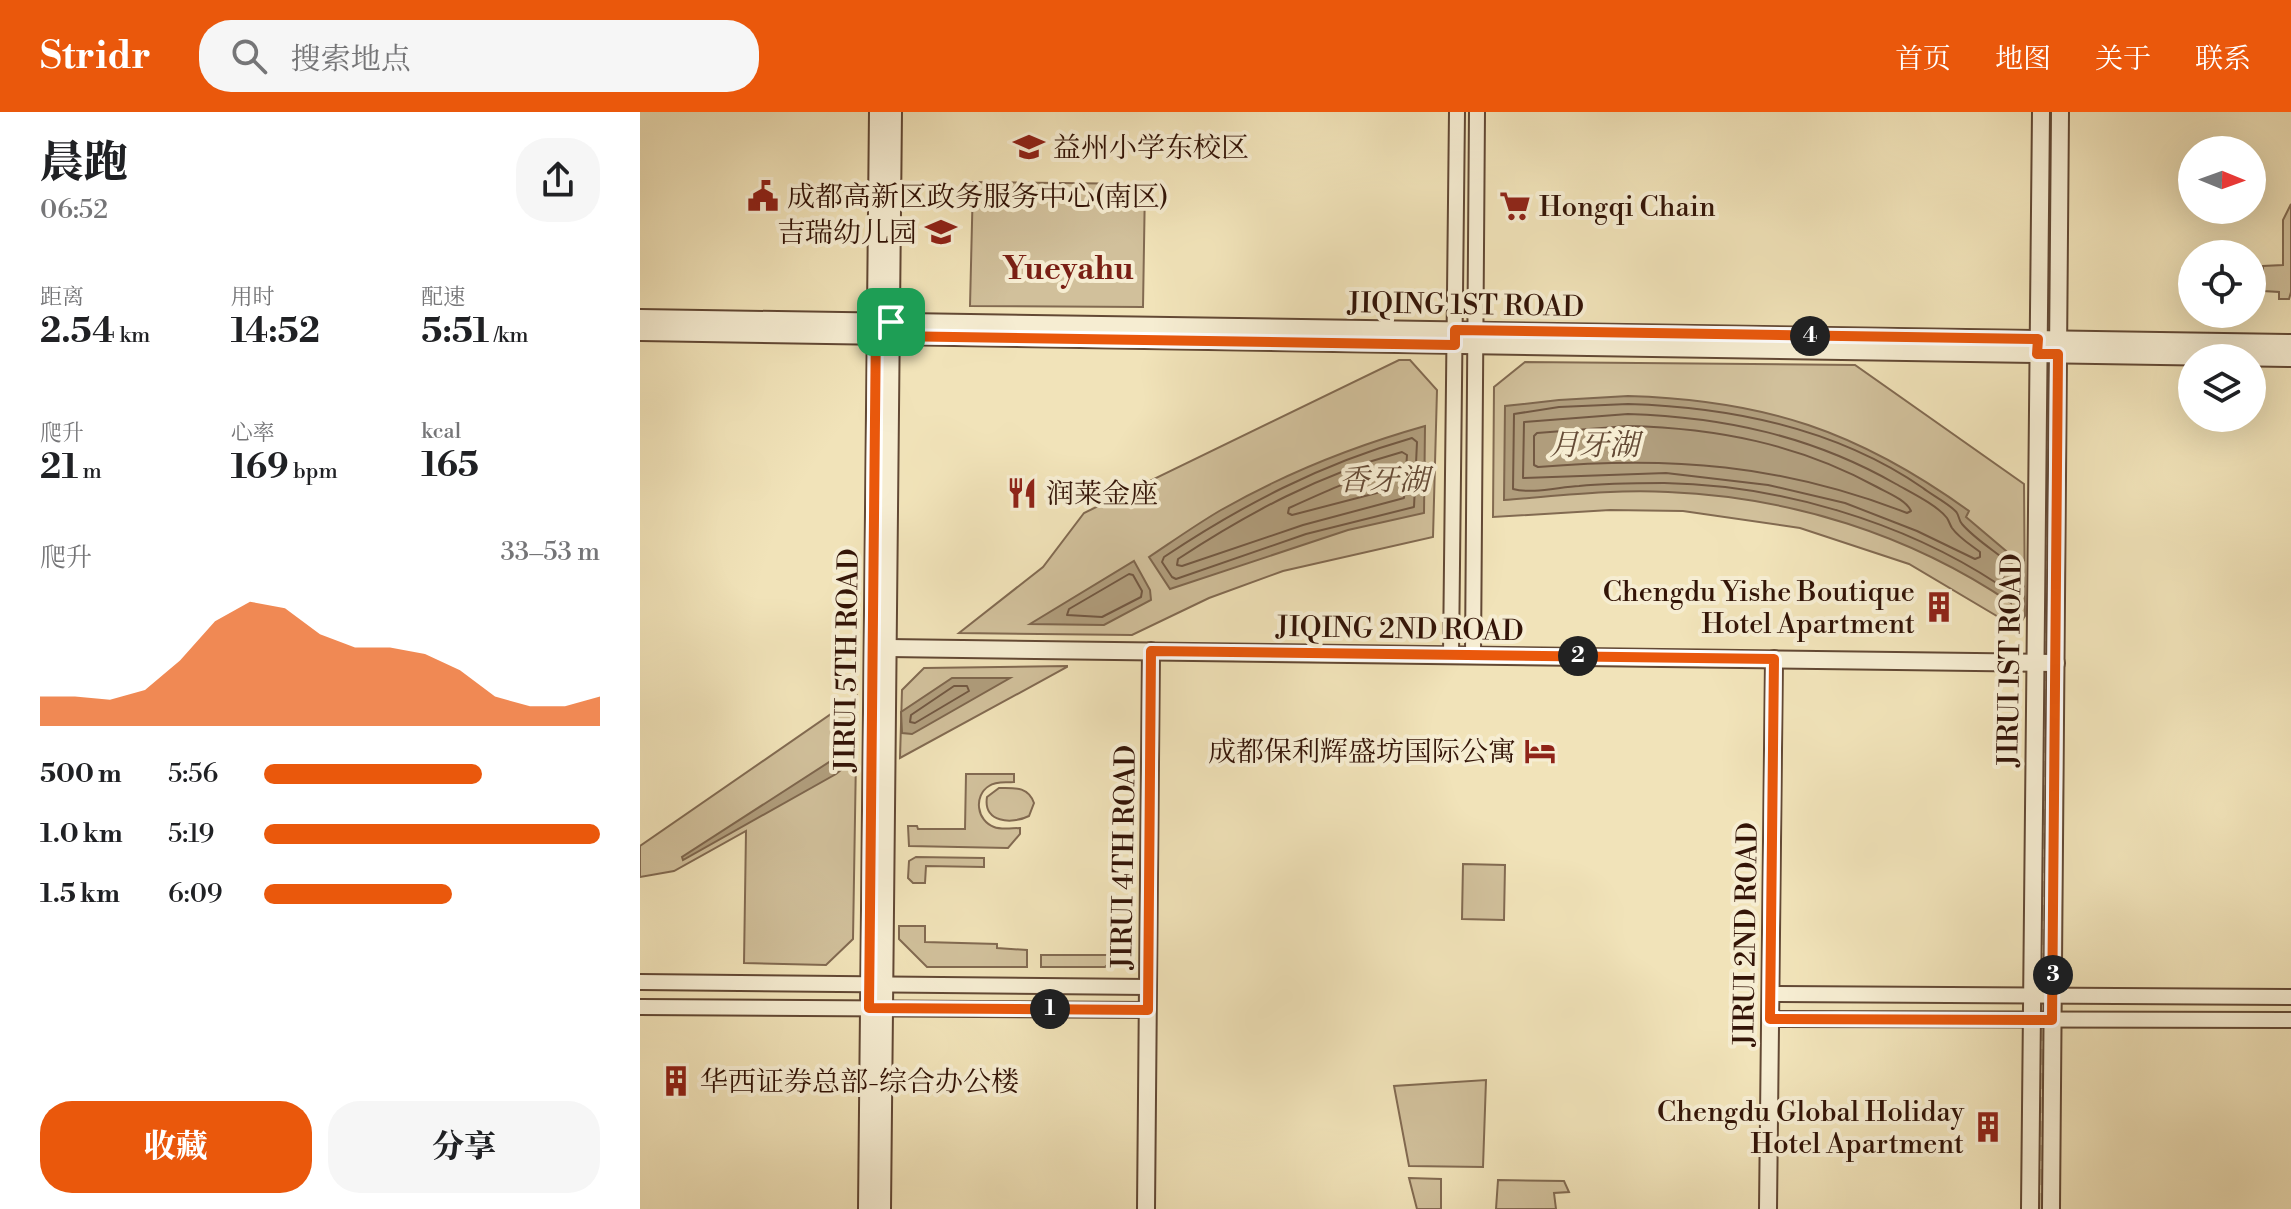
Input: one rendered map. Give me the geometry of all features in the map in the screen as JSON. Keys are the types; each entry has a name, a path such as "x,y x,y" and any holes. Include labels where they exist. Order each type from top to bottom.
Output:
{"street":[{"name":"JIRUI 5TH ROAD","path":"867,1209 888,648 878,112"},
{"name":"JIRUI 5TH ROAD","path":"877,984 883,329 893,112"},
{"path":"1451,655 1457,112"},
{"path":"1473,655 1477,112"},
{"name":"JIRUI 1ST ROAD","path":"2030,1209 2041,112"},
{"name":"JIRUI 1ST ROAD","path":"2051,1209 2060,112"},
{"name":"JIQING 1ST ROAD","path":"640,318 883,329"},
{"name":"JIQING 1ST ROAD","path":"640,332 883,329 2038,347 2291,343"},
{"name":"JIQING 1ST ROAD","path":"2058,347 2291,358"},
{"name":"JIQING 2ND ROAD","path":"888,648 2056,663"},
{"name":"JIRUI 4TH ROAD","path":"1146,1209 1151,651"},
{"name":"JIRUI 2ND ROAD","path":"1768,1209 1774,659"},
{"path":"640,982 1148,987"},
{"path":"1770,994 2291,997"},
{"path":"640,1007 1148,1010"},
{"name":"JIRUI 5TH ROAD","path":"876,1008 882,1209"},
{"path":"1770,1019 2291,1020"}],"shaded area":[{"path":"973,182 1145,184 1143,307 970,306"},
{"path":"2291,204 2289,299 2279,299 2279,292 2266,291 2266,266 2283,265 2283,220"},
{"path":"1399,360 1410,360 1437,390 1433,537 1283,571 1209,598 1132,635 959,633 1043,567 1084,513"},
{"path":"1525,362 1855,365 2024,484 2025,616 2017,628 1909,564 1800,528 1683,511 1610,510 1493,517 1494,387"},
{"path":"1067,666 900,758 902,690 924,668"},
{"path":"857,696 853,939 826,965 744,963 746,831 674,871 640,877 640,846"},
{"path":"966,774 1014,774 1014,782 995,783 984,790 979,808 988,824 1000,828 1020,828 1020,834 1008,848 909,846 908,826 917,826 918,829 965,829"},
{"path":"999,788 1020,789 1028,793 1034,803 1029,816 1007,821 989,812 987,797"},
{"path":"916,857 984,858 984,867 926,866 925,883 913,883 908,878 909,861"},
{"path":"1463,864 1505,865 1504,920 1462,919"},
{"path":"899,926 925,926 925,942 997,944 997,948 1027,950 1027,967 927,967 899,939"},
{"path":"1041,955 1112,955 1112,960 1105,967 1041,967"},
{"path":"1486,1080 1483,1167 1409,1166 1394,1086"},
{"path":"1409,1178 1441,1179 1441,1209 1417,1209"},
{"path":"1498,1180 1564,1181 1569,1192 1554,1193 1556,1209 1496,1209"}],"water":[{"name":"月牙湖","path":"1628,396 1723,404 1767,413 1808,425 1888,460 1969,511 1966,517 2012,556 2011,603 1932,557 1890,539 1803,511 1759,502 1714,495 1647,491 1504,500 1505,406"},
{"name":"香牙湖","path":"1425,426 1424,513 1348,530 1170,589 1149,557 1212,515 1295,472 1372,442"},
{"path":"1134,561 1150,590 1151,600 1104,625 1030,624"},
{"path":"952,678 1010,678 912,734 902,733 901,712"},
{"path":"840,755 843,757 841,770 836,774 683,860 682,857"}],"tunnel":[{"path":"2042,347 2048,347 2042,1209"}],"place":[{"name":"益州小学东校区","path":"1029,147"},
{"name":"成都高新区政务服务中心(南区)","path":"763,196"},
{"name":"Hongqi Chain","path":"1515,206"},
{"name":"吉瑞幼儿园","path":"941,232"},
{"name":"润莱金座","path":"1022,493"},
{"name":"Chengdu Yishe Boutique Hotel Apartment","path":"1939,607"},
{"name":"成都保利辉盛坊国际公寓","path":"1540,751"},
{"name":"华西证券总部-综合办公楼","path":"676,1081"},
{"name":"Chengdu Global Holiday Hotel Apartment","path":"1988,1127"}],"district":[{"name":"Yueyahu","path":"1068,268"}],"route":[{"path":"876,321 891,322 890,336 1455,345 1455,330 2038,339 2037,354 2058,354 2052,1020 1770,1019 1774,659 1151,651 1148,1010 869,1008 876,321"}]}
